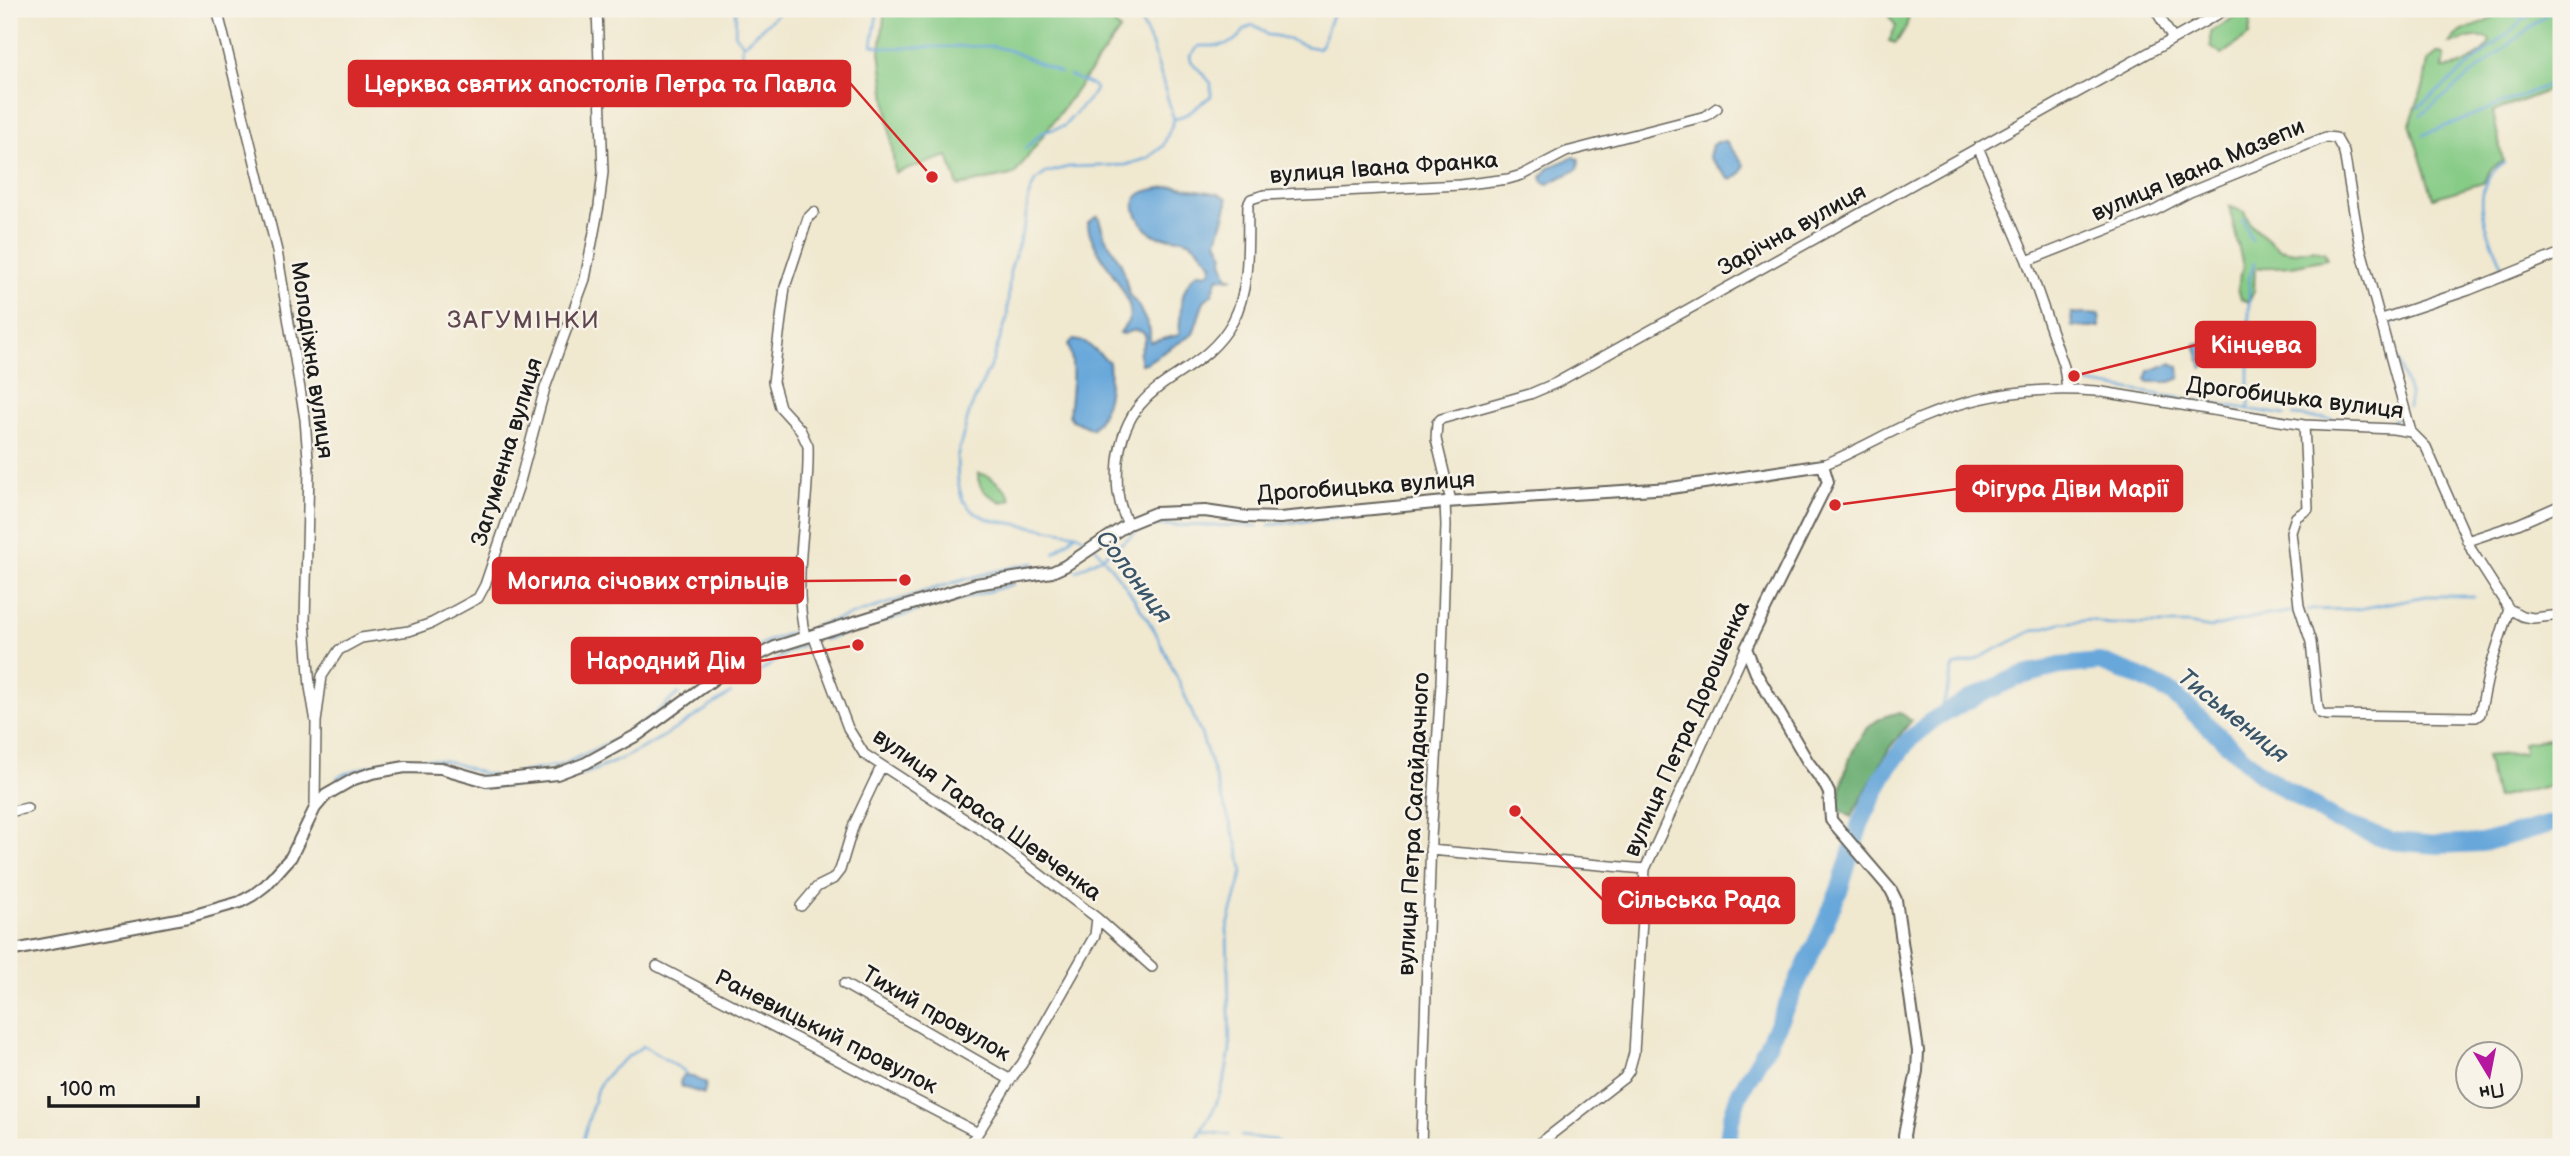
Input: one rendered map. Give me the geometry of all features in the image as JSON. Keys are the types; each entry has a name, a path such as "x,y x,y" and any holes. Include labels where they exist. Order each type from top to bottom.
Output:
{"street":[{"name":"Молодіжна вулиця","path":"217,9 277,251 305,419 309,471 305,629 316,722 315,808"},
{"name":"Загуменна вулиця","path":"316,722 322,676 340,650 361,638 422,627 478,598 482,591 519,485 545,388 585,279 603,172 597,9"},
{"path":"2155,9 2173,39"},
{"name":"Зарічна вулиця","path":"1448,502 1436,439 1437,423 1441,419 1530,394 1556,383 2227,9"},
{"name":"вулиця Івана Франка","path":"1128,524 1120,507 1117,488 1124,431 1148,395 1212,348 1231,324 1243,295 1248,205 1251,199 1264,195 1460,185 1508,179 1522,175 1566,152 1706,116 1717,108"},
{"name":"вулиця Івана Мазепи","path":"2027,261 2331,136 2340,142 2344,152 2359,242 2411,432"},
{"path":"1978,147 2027,261 2064,368 2067,388"},
{"name":"вулиця Тараса Шевченка","path":"814,212 808,218 788,276 773,382 780,407 800,429 808,446 799,580 809,636 853,739 864,754 881,767 984,831 1097,918 1152,967"},
{"path":"2382,320 2458,294 2561,253"},
{"name":"Дрогобицька вулиця","path":"9,951 198,915 240,902 266,885 291,857 315,808 326,795 354,779 391,769 441,768 486,781 543,776 569,770 639,734 722,673 750,658 809,636 976,584 1045,574 1065,566 1146,515 1169,511 1205,511 1246,517 1280,518 1448,502 1671,488 1823,465 1920,418 1988,395 2020,390 2067,388 2304,425 2411,432 2419,437 2426,447 2467,541 2494,589 2509,609"},
{"path":"2304,425 2308,509 2296,517 2291,532 2299,606 2311,642 2320,713 2476,717 2480,714 2489,671 2509,609 2533,618 2561,615"},
{"name":"вулиця Петра Дорошенка","path":"1535,1147 1611,1089 1629,1070 1634,1053 1645,869 1746,648 1828,482 1823,465"},
{"name":"вулиця Петра Сагайдачного","path":"1421,1147 1430,850 1441,684 1448,502"},
{"path":"2467,541 2518,524 2561,505"},
{"path":"1746,648 1751,663 1829,793 1831,820 1891,890 1898,911 1906,985 1918,1051 1917,1071 1904,1135 1905,1147"},
{"path":"801,906 817,887 833,878 839,870 854,824 881,767"},
{"path":"9,812 27,808"},
{"path":"1430,850 1645,869"},
{"path":"966,1147 978,1133 1009,1079 1022,1064 1095,936 1097,918"},
{"name":"Раневицький провулок","path":"656,966 978,1133"},
{"name":"Тихий провулок","path":"844,984 1009,1079"}],"green space":[{"path":"885,9 1101,9 1120,30 1015,174 958,186 948,156 895,173 880,51"},
{"path":"1884,9 1911,9 1906,27 1896,43 1889,41 1896,26"},
{"path":"2247,9 2256,11 2251,19 2249,35 2222,55 2211,47 2211,32"},
{"path":"2498,9 2561,9 2561,71 2556,75 2552,89 2493,112 2503,161 2491,169 2483,183 2433,198 2410,124 2424,84 2428,61 2437,53 2442,53 2445,57 2443,68 2449,68 2476,57 2487,47 2490,42 2488,38 2472,37 2449,44 2460,33 2495,16 2501,10"},
{"path":"2229,206 2244,212 2251,225 2279,249 2294,252 2313,249 2325,253 2327,259 2292,266 2255,268 2254,291 2249,302 2241,299 2238,288 2243,266"},
{"path":"978,473 998,483 1011,499 1002,502 988,495 980,484"},
{"path":"1900,713 1912,720 1890,747 1851,817 1837,808 1843,778 1854,748 1872,724 1885,716"},
{"path":"2561,737 2561,783 2496,798 2486,756 2524,753 2523,743"}],"water":[{"path":"1726,142 1744,165 1742,172 1732,180 1709,157 1712,145"},
{"path":"1573,157 1579,159 1578,169 1548,184 1543,182 1541,177 1550,167"},
{"path":"1175,186 1227,198 1217,241 1224,255 1222,261 1228,277 1234,277 1230,279 1218,277 1212,294 1204,301 1193,334 1141,364 1139,354 1146,337 1139,331 1120,333 1129,319 1130,309 1119,284 1095,245 1088,222 1098,216 1105,237 1121,263 1130,296 1138,305 1150,330 1150,342 1179,335 1184,291 1192,277 1199,272 1210,272 1212,264 1189,241 1157,236 1146,229 1135,210 1137,198 1142,193"},
{"path":"2071,313 2099,315 2100,327 2072,327"},
{"path":"1073,340 1085,342 1109,362 1107,397 1102,414 1092,429 1072,420 1069,415 1072,370 1068,344"},
{"path":"2210,340 2217,362 2202,368 2195,344"},
{"path":"2171,363 2179,367 2180,378 2170,382 2148,382 2146,379 2149,371"},
{"path":"686,1074 706,1083 704,1094 682,1087 680,1083"}],"waterway":[{"path":"736,9 735,35 743,44"},
{"path":"837,9 877,12"},
{"path":"878,9 872,45 884,48 993,46 1061,73"},
{"name":"Солониця","path":"1092,543 1077,534 991,520 973,512 962,499 957,457 970,410 993,360 1007,318 1010,271 1035,181 1046,173 1068,167 1126,165 1148,158 1163,146 1174,120 1152,45 1135,9"},
{"path":"1175,119 1189,113 1211,96 1211,83 1191,61 1190,56 1199,46 1228,44 1248,27 1255,26 1267,35 1318,48 1322,44 1334,9"},
{"path":"2499,9 2525,19"},
{"path":"2419,107 2537,9"},
{"path":"2421,115 2553,9"},
{"path":"740,70 743,45 782,10"},
{"path":"1025,149 1041,133 1064,126 1094,93 1094,86 1070,76"},
{"path":"2423,135 2561,80"},
{"path":"2503,267 2487,227 2482,199 2492,174 2504,163"},
{"path":"2243,219 2252,241"},
{"path":"2249,409 2249,280 2254,263"},
{"path":"2408,407 2410,396 2387,328 2395,321 2463,299"},
{"path":"2075,381 2285,415"},
{"path":"2293,416 2382,423 2392,421 2400,415"},
{"path":"1362,515 1432,510"},
{"path":"1269,525 1342,517"},
{"path":"1076,571 1104,556 1146,525 1257,526"},
{"path":"1054,553 1076,534"},
{"name":"Солониця","path":"1096,548 1155,631 1180,684 1201,734 1237,844 1243,871 1227,929 1230,1050 1215,1107 1195,1147"},
{"path":"812,627 950,584 1034,563"},
{"path":"927,609 1014,584"},
{"path":"2307,610 2359,609 2426,596 2474,596"},
{"path":"823,640 918,611"},
{"path":"1940,716 1954,666 1973,661 2030,632 2060,623 2090,620 2109,624 2188,624 2211,628 2260,616 2296,611"},
{"path":"690,684 741,653 796,631"},
{"path":"739,687 785,654 803,645"},
{"name":"Тисьмениця","path":"1727,1147 1731,1119 1739,1094 1767,1046 1819,937 1840,888 1860,824 1884,774 1908,741 1930,722 1966,701 2017,677 2060,666 2100,662 2140,677 2172,693 2261,774 2336,821 2392,841 2437,845 2482,843 2561,821"},
{"path":"517,773 562,765 623,736 679,693"},
{"path":"481,788 547,783 590,772 653,742 731,693"},
{"path":"337,778 375,765 420,759 445,761 493,775"},
{"path":"581,1147 601,1082 623,1060 643,1046 686,1074"},
{"path":"1201,1131 1229,1135"},
{"path":"1241,1136 1275,1140 1284,1147"},
{"path":"955,1147 964,1139"}],"place":[{"name":"Церква святих апостолів Петра та Павла","path":"932,177"},
{"name":"Кінцева","path":"2074,376"},
{"name":"Фігура Діви Марії","path":"1835,505"},
{"name":"Могила січових стрільців","path":"905,580"},
{"name":"Народний Дім","path":"858,645"},
{"name":"Сільська Рада","path":"1515,811"}],"district":[{"name":"ЗАГУМІНКИ","path":"524,320"}]}
